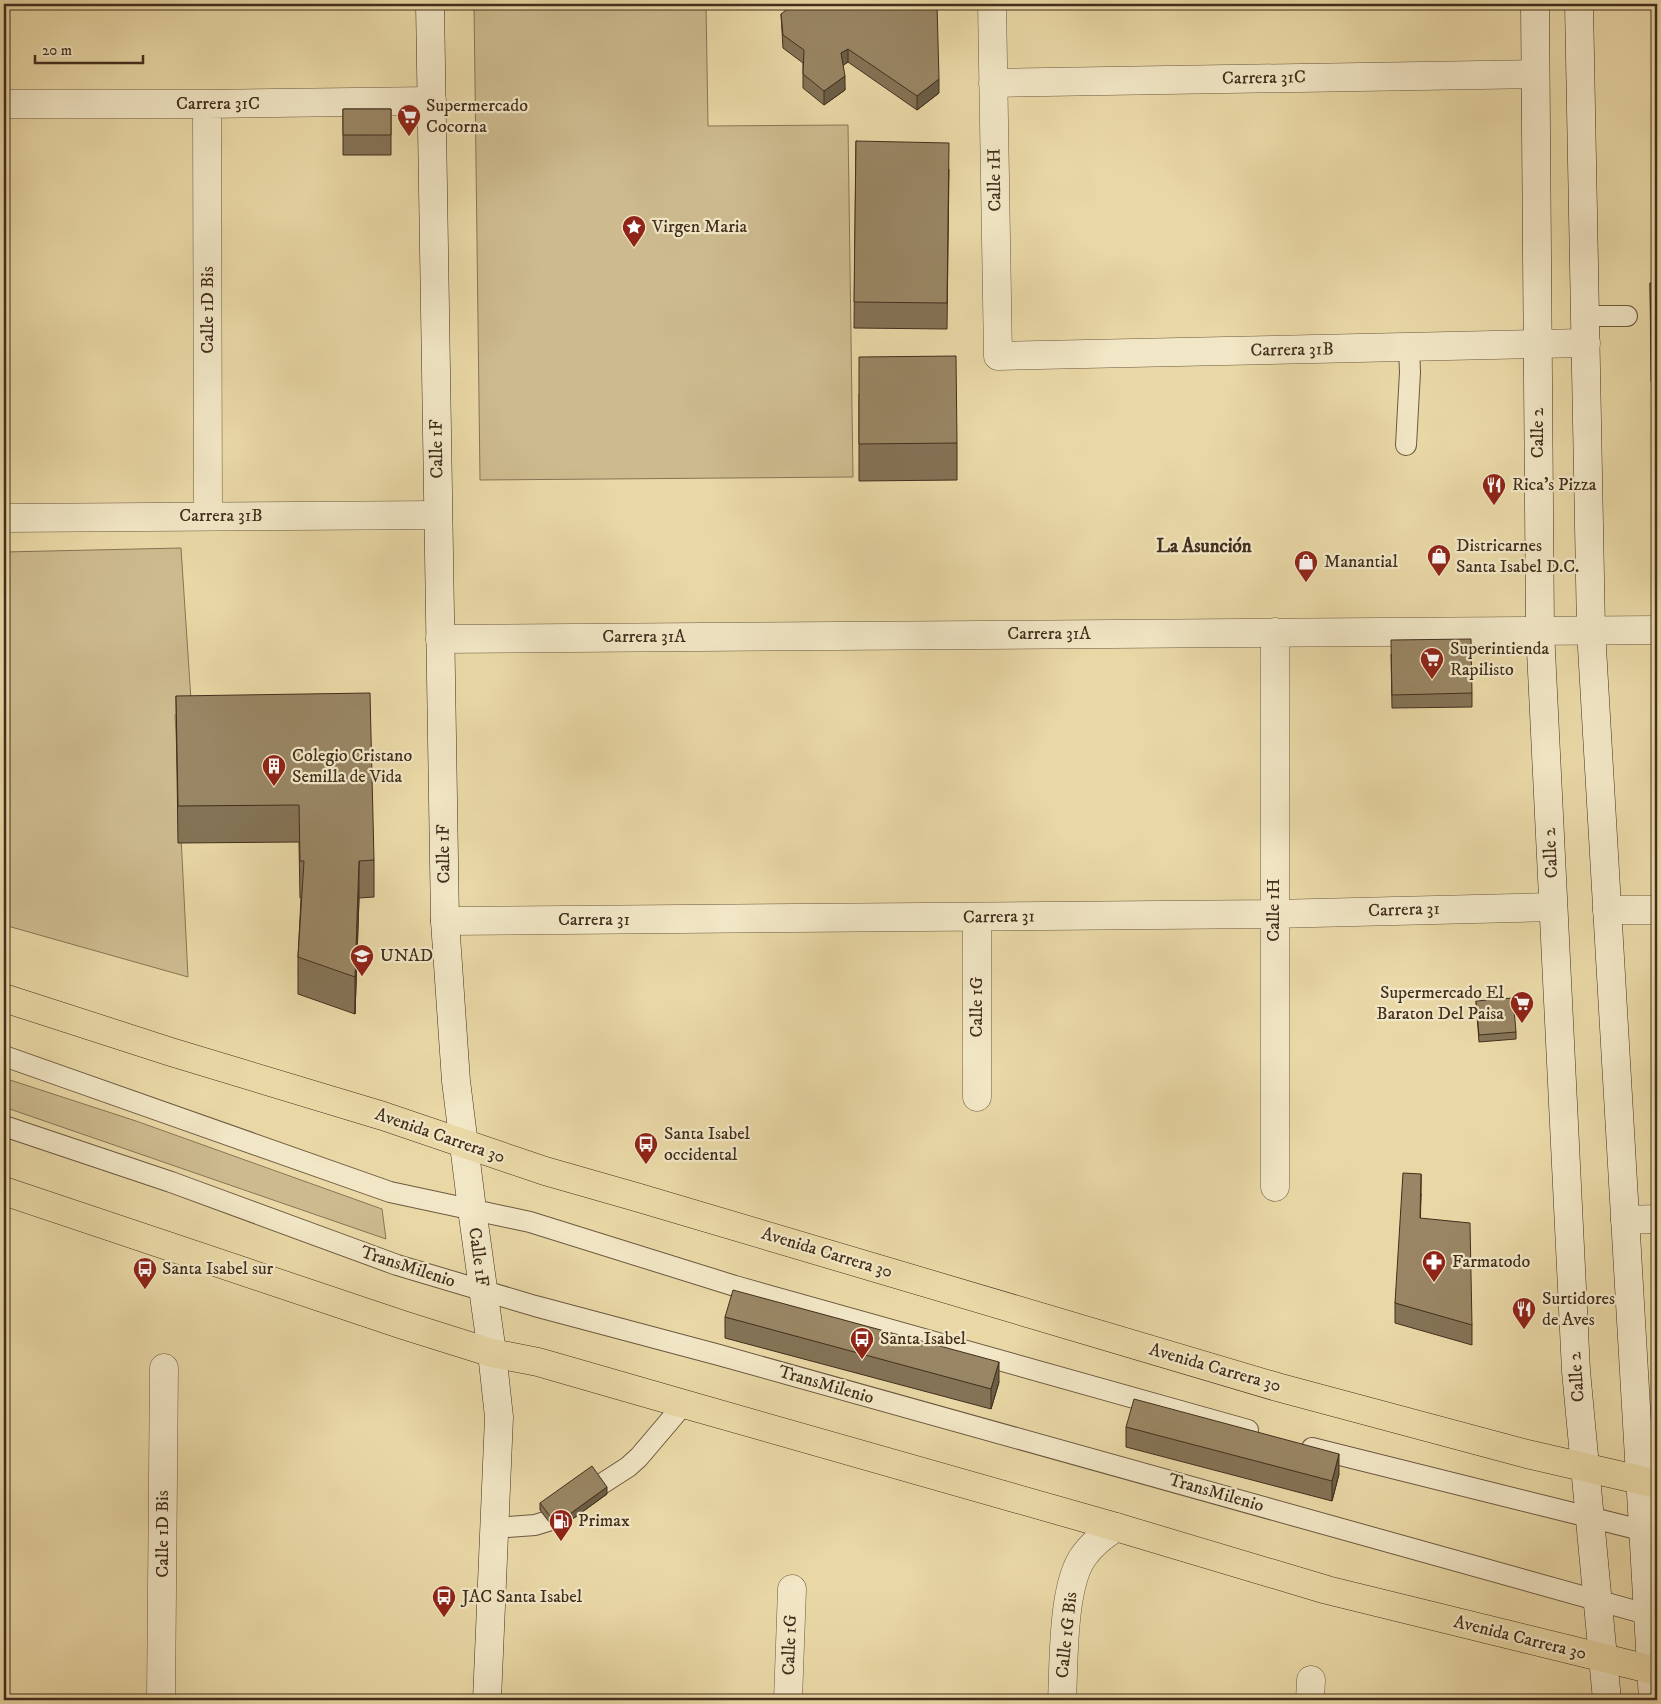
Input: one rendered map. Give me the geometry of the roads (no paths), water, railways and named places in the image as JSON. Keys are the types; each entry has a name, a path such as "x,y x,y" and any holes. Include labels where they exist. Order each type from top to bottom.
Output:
{"highway":[{"name":"Avenida Carrera 30","path":"4,998 171,1052 383,1116 545,1171 636,1196 1277,1387 1527,1454 1649,1482"},
{"name":"Avenida Carrera 30","path":"4,1191 388,1320 492,1352 538,1362 1116,1527 1327,1590 1654,1670"}],"street":[{"name":"Calle 1F","path":"430,4 445,921 452,1042 463,1144 492,1352 499,1417 487,1700"},
{"name":"Calle 1H","path":"992,4 998,356"},
{"name":"Calle 2","path":"1535,4 1540,630 1576,1372 1607,1700"},
{"path":"1579,4 1591,630 1625,1220 1649,1482 1654,1670 1653,1700"},
{"name":"Carrera 31C","path":"993,83 1535,74"},
{"name":"Carrera 31C","path":"4,104 432,101"},
{"name":"Calle 1D Bis","path":"207,104 208,516"},
{"name":"Carrera 31B","path":"998,356 1586,343"},
{"name":"Carrera 31B","path":"4,518 438,514"},
{"name":"Carrera 31A","path":"440,639 1657,630"},
{"name":"Calle 1H","path":"1275,632 1275,1187"},
{"name":"Carrera 31","path":"445,921 1274,914 1553,907"},
{"path":"1607,910 1657,910"},
{"name":"Calle 1G","path":"977,917 977,1098"},
{"path":"1625,1220 1657,1220"},
{"name":"Calle 1D Bis","path":"161,1700 164,1368"},
{"name":"Calle 1G Bis","path":"1062,1700 1067,1611 1074,1576 1081,1559 1095,1542 1116,1527"},
{"name":"Calle 1G","path":"788,1700 792,1589"}],"lane":[{"path":"1585,316 1627,316"},
{"path":"1406,445 1410,372 1409,347"},
{"path":"4,1056 390,1192 530,1222 735,1286 1270,1436"},
{"name":"TransMilenio","path":"4,1126 171,1182 397,1265 483,1291 719,1354 1652,1616"},
{"path":"600,1484 628,1467 640,1457 684,1404"},
{"path":"1299,1444 1650,1533"},
{"path":"494,1528 535,1525 548,1521"}],"place":[{"name":"Supermercado Cocorna","path":"409,137"},
{"name":"Virgen Maria","path":"634,248"},
{"name":"Rica's Pizza","path":"1494,506"},
{"name":"Districarnes Santa Isabel D.C.","path":"1439,577"},
{"name":"Manantial","path":"1306,583"},
{"name":"Superintienda Rapilisto","path":"1432,680"},
{"name":"Colegio Cristano Semilla de Vida","path":"274,787"},
{"name":"UNAD","path":"362,977"},
{"name":"Supermercado El Baraton Del Paisa","path":"1522,1024"},
{"name":"Santa Isabel occidental","path":"646,1165"},
{"name":"Farmatodo","path":"1434,1283"},
{"name":"Santa Isabel sur","path":"145,1290"},
{"name":"Surtidores de Aves","path":"1524,1330"},
{"name":"Santa Isabel","path":"862,1360"},
{"name":"Primax","path":"561,1542"},
{"name":"JAC Santa Isabel","path":"444,1618"}],"district":[{"name":"La Asunción","path":"1204,546"}]}
